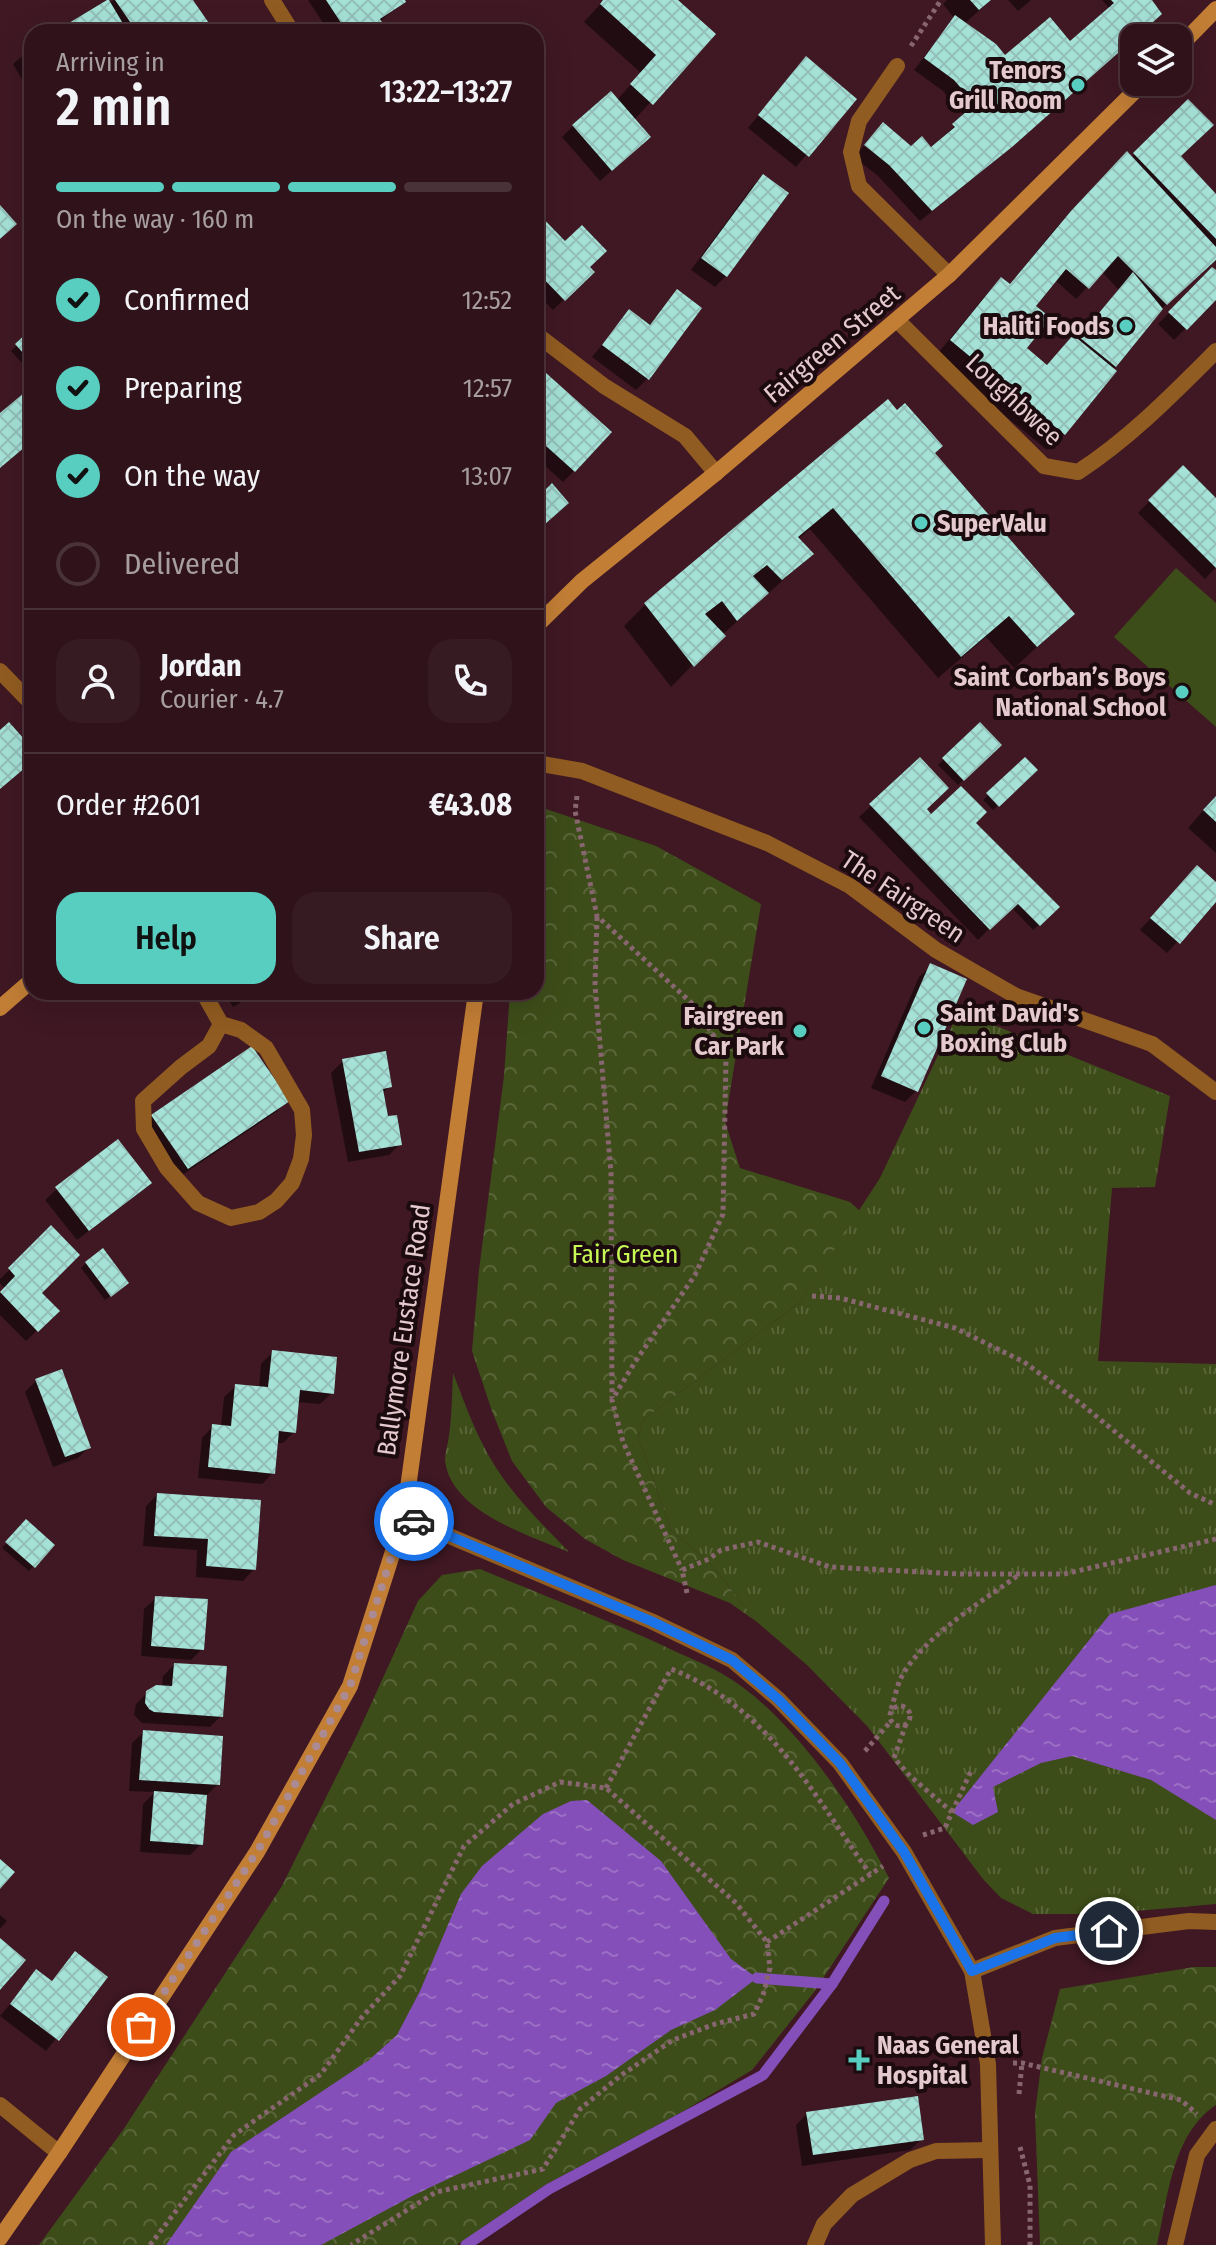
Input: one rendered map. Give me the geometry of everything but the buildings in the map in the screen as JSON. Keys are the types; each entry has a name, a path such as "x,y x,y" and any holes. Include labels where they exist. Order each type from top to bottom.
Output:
{"main road":[{"path":"1192,33 1216,8 1208,0"},
{"name":"Fairgreen Street","path":"544,618 582,581 716,473 949,275 1130,96"},
{"path":"0,1008 24,987"},
{"name":"Ballymore Eustace Road","path":"0,2238 257,1852 350,1686 404,1517 475,1000"}],"street":[{"path":"272,0 287,24"},
{"path":"897,66 859,121 851,152 859,186 949,275"},
{"name":"Loughbwee","path":"897,320 1044,466 1078,472 1114,449 1144,423 1216,351"},
{"path":"544,340 604,386 685,436 716,473"},
{"path":"0,671 24,696"},
{"name":"The Fairgreen","path":"544,764 582,771 767,843 850,886 936,950 1016,996 1152,1044 1216,1092"},
{"path":"208,1000 221,1024 241,1030 266,1048 302,1110 304,1135 301,1159 292,1183 276,1201 259,1212 231,1218 198,1203 167,1168 144,1129 143,1101 209,1046 221,1024"},
{"path":"404,1517 651,1621 732,1660 778,1699 848,1775 904,1852 972,1971 988,2064 993,2245"},
{"path":"972,1971 1055,1938 1189,1921 1216,1922"},
{"path":"0,2105 59,2153"},
{"path":"1175,2245 1197,2155 1216,2129"},
{"path":"815,2245 824,2224 852,2195 910,2160 936,2151 990,2150"}],"path":[{"path":"897,66 941,0"},
{"path":"582,771 575,811 597,916 595,985 611,1173 612,1400 623,1442 682,1570 687,1593"},
{"path":"597,916 697,1008 726,1057 723,1214 695,1275 612,1400"},
{"path":"812,1296 840,1298 955,1328 1024,1362 1080,1403 1190,1493 1216,1505"},
{"path":"682,1570 709,1559 721,1550 758,1542 830,1567 959,1574 1064,1574 1216,1539"},
{"path":"848,1775 891,1721 891,1709 902,1675 924,1648 1021,1574"},
{"path":"606,1788 671,1669 697,1679 732,1704 780,1746 870,1874"},
{"path":"891,1709 901,1705 908,1709 910,1717 894,1758 952,1812"},
{"path":"891,1721 898,1726 906,1724"},
{"path":"922,1836 945,1828 971,1771"},
{"path":"150,2245 234,2135 321,2074 362,2017 400,1976 464,1846 513,1804 560,1782 606,1788 736,1903 767,1942 770,1968 754,2014 673,2040 620,2076 580,2109 543,2169 436,2192 351,2245"},
{"path":"767,1942 904,1852"},
{"path":"988,2064 1022,2063 1181,2100 1216,2129"},
{"path":"1018,2105 1022,2063"},
{"path":"1016,2134 1030,2185 1030,2245"}],"green space":[{"path":"1176,568 1216,603 1216,727 1114,637"},
{"name":"Fair Green","path":"544,810 656,846 761,904 725,1122 740,1168 850,1202 860,1211 799,1303 644,1419 638,1437 671,1530 710,1563 757,1622 730,1603 623,1560 585,1539 546,1507 512,1461 472,1351 479,1270 504,1076 509,1000 544,1000"},
{"path":"959,1011 1170,1096 1155,1187 1112,1188 1098,1361 1216,1364 1216,1904 1102,1914 1033,1914 1001,1898 983,1879 868,1727 807,1665 757,1622 710,1563 671,1530 638,1437 644,1419 799,1303 880,1178"},
{"path":"453,1373 477,1432 495,1466 520,1500 569,1552 494,1519 461,1494 450,1478 445,1460"},
{"path":"480,1569 701,1663 747,1690 818,1764 858,1822 889,1878 814,1992 752,2070 682,2112 545,2185 457,2245 39,2245 123,2130 282,1886 357,1735 418,1601 442,1575"},
{"path":"1194,1967 1216,1967 1216,2105 1201,2117 1181,2150 1157,2245 1040,2245 1035,2113 1042,2058 1060,1989"}],"water":[{"path":"1216,1585 1216,1820 1151,1780 1072,1756 1041,1763 993,1787 998,1812 973,1825 952,1812 1110,1614"},
{"path":"587,1800 661,1861 731,1959 757,1978 715,2010 671,2030 606,2076 556,2103 530,2140 414,2195 321,2245 166,2245 231,2152 369,2060 397,2035 420,1991 461,1894 482,1866 543,1814 571,1801"}],"waterway":[{"path":"757,1978 832,1984 884,1901"},
{"path":"466,2245 549,2189 763,2075 832,1984"}],"way so far":[{"path":"141,2027 257,1852 350,1686 404,1517 414,1521"}],"place":[{"name":"Tenors Grill Room","path":"1078,85"},
{"name":"Haliti Foods","path":"1126,326"},
{"name":"SuperValu","path":"921,523"},
{"name":"Saint Corban’s Boys National School","path":"1182,692"},
{"name":"Saint David's Boxing Club","path":"924,1028"},
{"name":"Fairgreen Car Park","path":"800,1031"},
{"name":"Naas General Hospital","path":"859,2060"}],"route":[{"path":"414,1521 651,1621 732,1660 778,1699 840,1763 904,1852 972,1971 1055,1938 1109,1931"}]}
